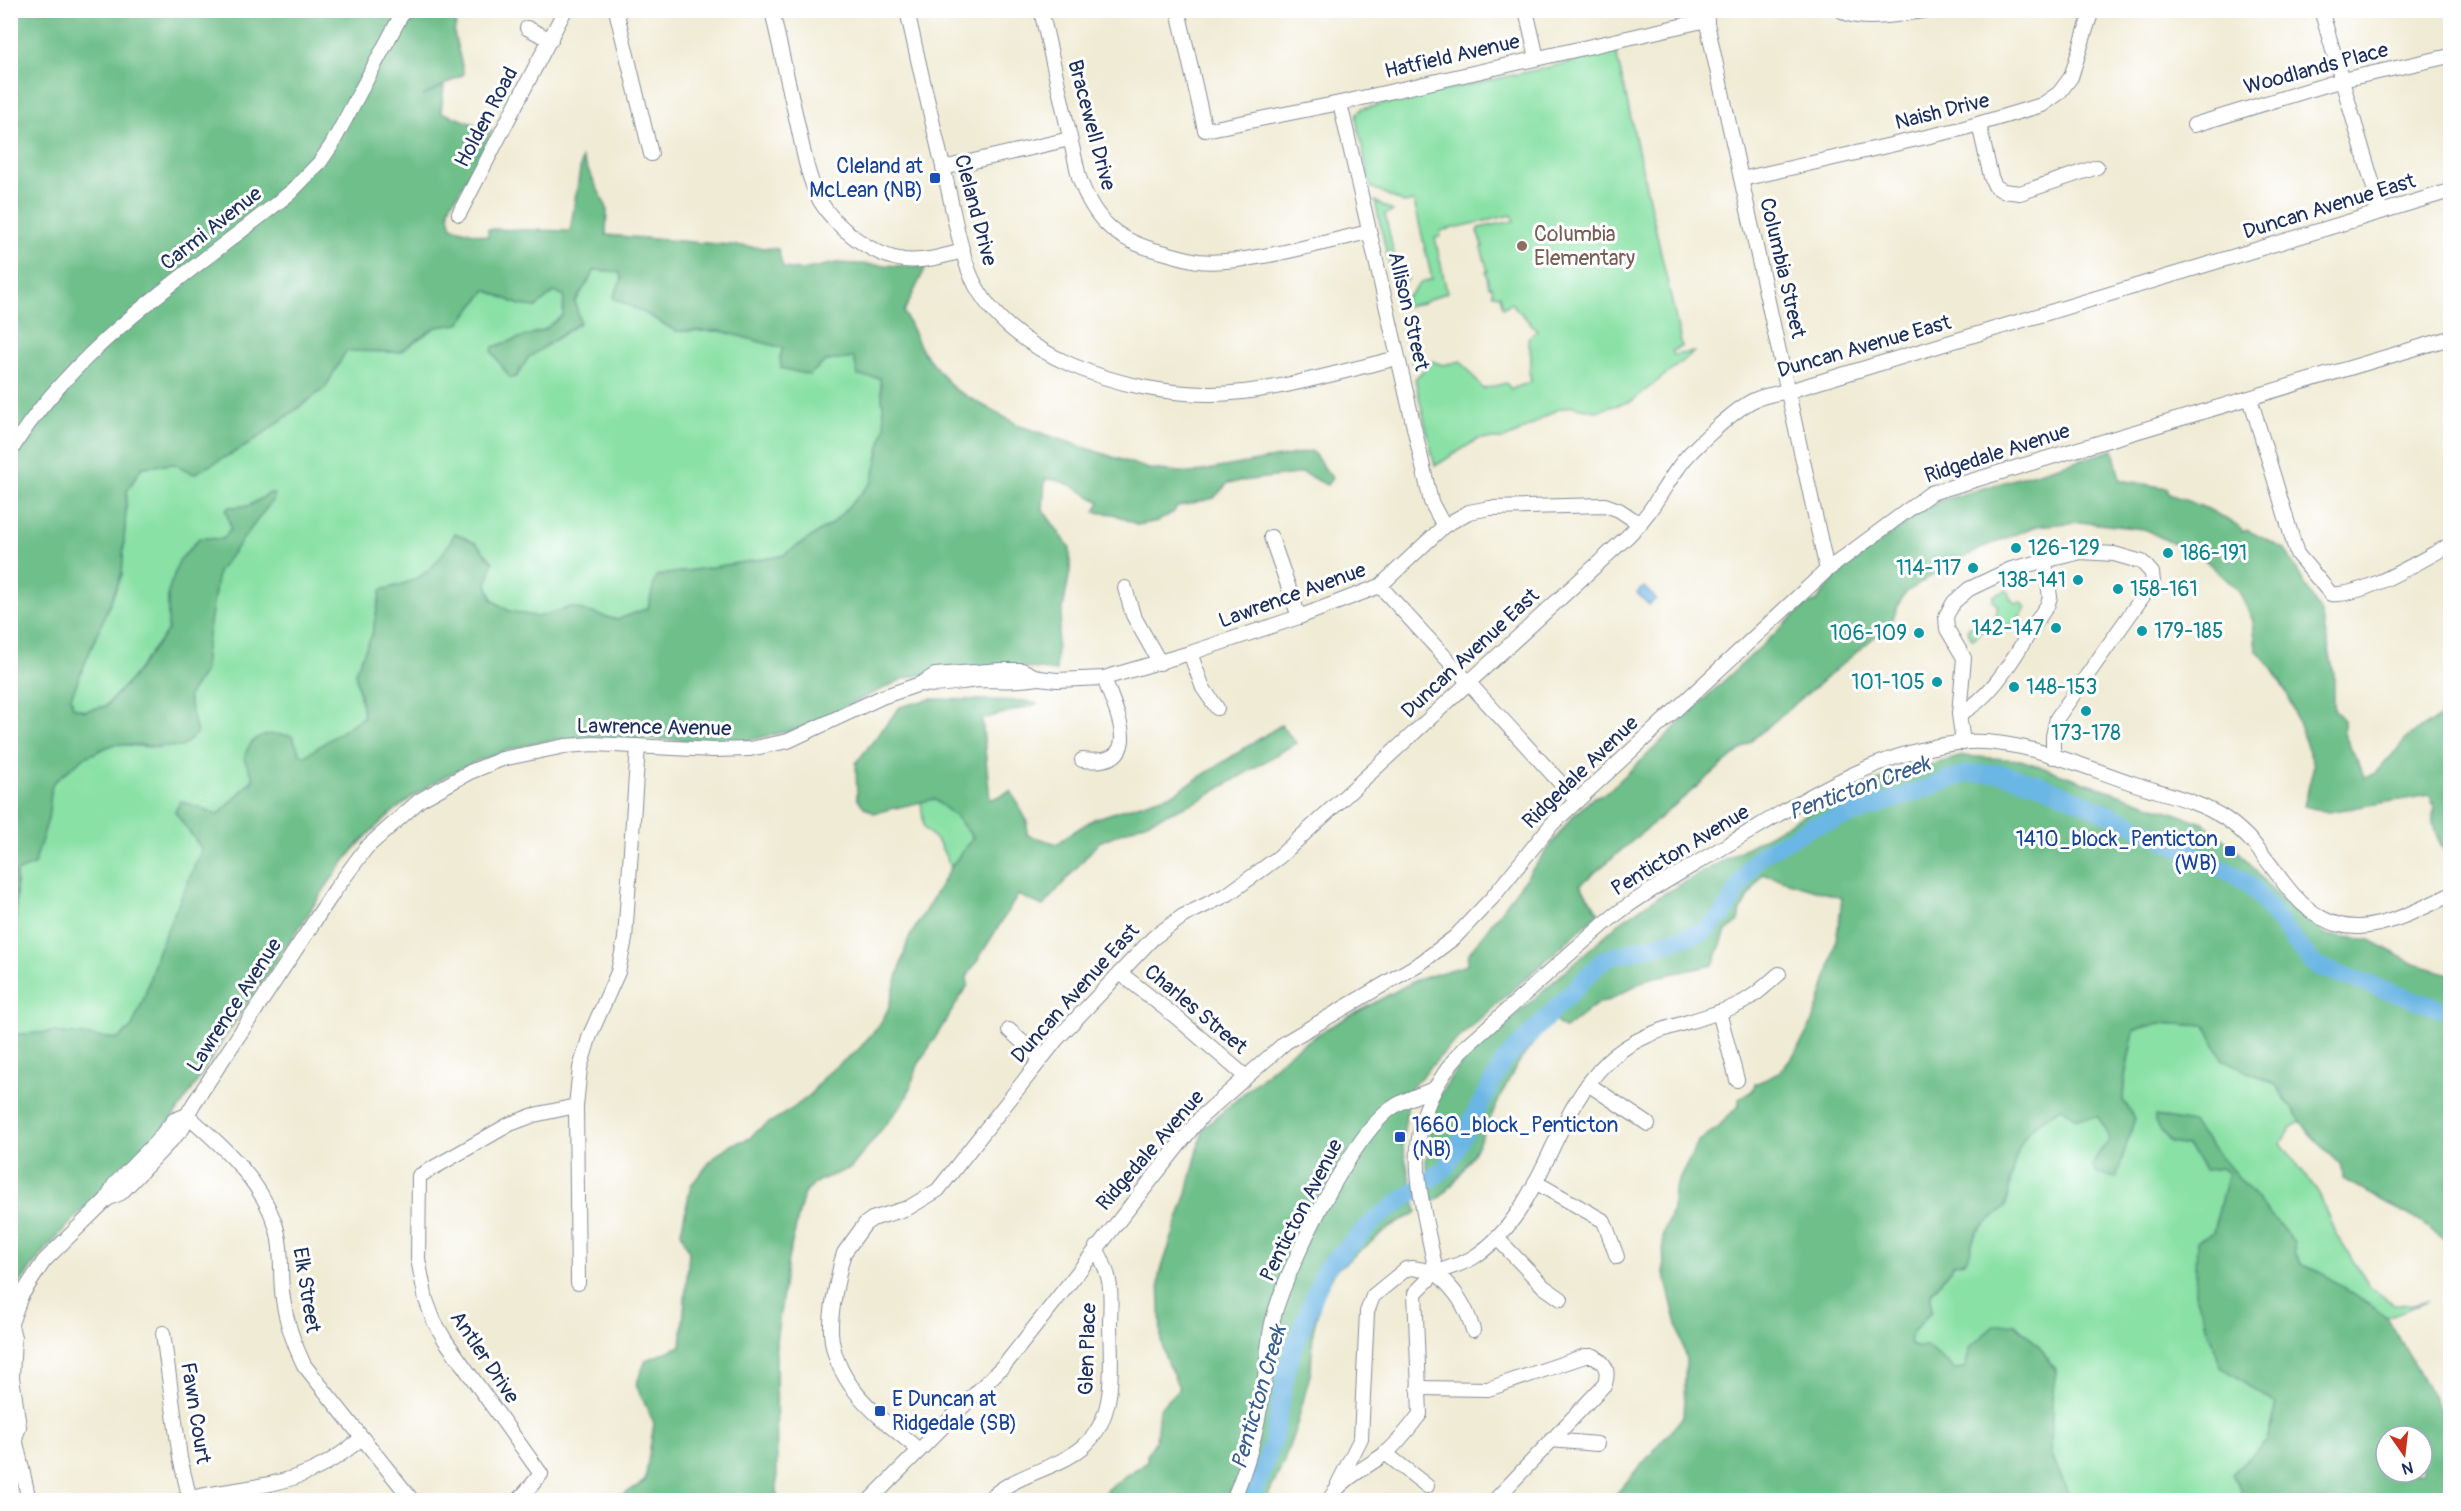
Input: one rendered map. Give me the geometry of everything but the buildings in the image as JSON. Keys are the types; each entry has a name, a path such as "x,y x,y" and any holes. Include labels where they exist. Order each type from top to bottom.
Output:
{"street":[{"name":"Carmi Avenue","path":"10,452 36,413 79,364 171,286 291,192 313,170 342,128 404,10"},
{"name":"Holden Road","path":"459,214 565,10"},
{"path":"616,10 651,153"},
{"path":"772,10 807,165 821,201 833,218 848,232 875,250 904,260 926,260 963,251"},
{"name":"Cleland Drive","path":"907,10 969,273 992,308 1031,345 1048,355 1079,367 1152,389 1202,394 1240,392 1398,358"},
{"name":"Bracewell Drive","path":"1041,10 1070,139 1087,199 1101,219 1119,236 1143,247 1199,261 1246,258 1370,232"},
{"name":"Hatfield Avenue","path":"1178,10 1205,130 1340,103 1537,58 1706,15"},
{"path":"1526,10 1537,58"},
{"path":"1841,10 1847,16 1861,18 1929,10"},
{"name":"Naish Drive","path":"1742,179 1979,124 2035,108 2059,93 2071,77 2092,10"},
{"path":"2321,10 2381,212"},
{"name":"Columbia Street","path":"1706,15 1827,570"},
{"path":"527,28 551,40"},
{"name":"Woodlands Place","path":"2194,125 2342,80 2451,56"},
{"name":"Allison Street","path":"1340,103 1431,502 1444,526"},
{"path":"1979,124 1991,177 1995,186 2002,191 2020,193 2097,167"},
{"path":"943,168 1070,139"},
{"name":"Duncan Avenue East","path":"919,1450 865,1404 846,1379 835,1358 831,1331 841,1263 844,1252 865,1224 872,1219 908,1208 938,1190 1057,1039 1153,938 1183,916 1228,894 1279,857 1640,524 1653,508 1686,456 1751,401 2451,191"},
{"name":"Ridgedale Avenue","path":"870,1500 1007,1362 1201,1117 1286,1042 1422,962 1455,937 1492,898 1552,824 1827,570 1931,493 2451,338"},
{"path":"2250,398 2297,554 2331,594 2338,595 2363,589 2451,545"},
{"name":"Lawrence Avenue","path":"29,1500 13,1435 19,1427 12,1377 14,1337 11,1326 21,1296 44,1261 107,1199 121,1193 183,1128 187,1115 335,890 366,848 398,818 444,785 502,759 565,746 594,744 713,750 750,749 788,741 882,697 920,684 937,687 981,680 1022,682 1039,678 1082,680 1104,678 1190,653 1380,586 1444,526 1469,512 1491,508 1605,505 1619,510 1640,524"},
{"path":"1271,537 1299,616"},
{"path":"1963,743 1959,714 1964,658 1947,628 1946,616 1954,602 1970,589 2011,569 2081,552 2114,554 2142,562 2152,573 2153,582 2057,718 2053,736 2053,757"},
{"path":"1959,714 1974,707 1989,692 2047,606 2050,597 2045,560"},
{"path":"1380,586 1577,801"},
{"path":"1125,588 1136,617 1160,663"},
{"path":"1190,653 1203,688 1216,708"},
{"path":"1082,760 1105,760 1118,753 1122,747 1122,734 1104,678"},
{"name":"Penticton Avenue","path":"1233,1500 1257,1431 1272,1321 1280,1295 1330,1192 1361,1140 1391,1109 1434,1089 1443,1072 1464,1048 1617,913 1790,807 1850,775 1909,754 1963,743 1993,742 2053,757 2199,805 2227,820 2262,852 2302,905 2330,922 2348,927 2380,926 2451,895"},
{"path":"578,1283 576,1106 580,1068 590,1035 618,972 625,939 638,746"},
{"name":"Charles Street","path":"1120,973 1246,1077"},
{"path":"1332,1495 1358,1470 1385,1453 1419,1413 1415,1293 1436,1272 1472,1258 1510,1224 1588,1084 1608,1061 1637,1039 1660,1029 1719,1012 1747,1000 1779,974"},
{"path":"1719,1012 1737,1080"},
{"path":"1009,1030 1041,1059"},
{"path":"1588,1084 1648,1124"},
{"path":"1434,1089 1421,1121 1417,1145 1418,1178 1436,1272 1459,1295 1467,1310 1473,1330"},
{"name":"Antler Drive","path":"519,1500 540,1474 445,1340 426,1300 418,1259 419,1176 510,1124 534,1115 576,1106"},
{"name":"Elk Street","path":"187,1115 230,1153 262,1196 275,1222 282,1258 283,1299 292,1340 304,1365 412,1500"},
{"path":"1535,1182 1604,1221 1617,1257"},
{"path":"1497,1238 1544,1287 1561,1299"},
{"name":"Glen Place","path":"988,1500 1002,1487 1074,1453 1090,1438 1104,1416 1111,1380 1110,1283 1096,1247"},
{"path":"1332,1495 1361,1438 1367,1312 1371,1300 1406,1269 1436,1272"},
{"name":"Fawn Court","path":"162,1333 188,1500"},
{"path":"1418,1388 1488,1389 1570,1360 1594,1356 1606,1367 1608,1375 1605,1384 1495,1500"},
{"path":"188,1500 288,1479 309,1472 329,1462 362,1437"},
{"path":"1551,1440 1597,1444"},
{"path":"1385,1453 1427,1486"}],"green space":[{"path":"11,11 459,11 454,33 464,74 423,96 444,85 441,112 492,131 450,207 452,227 488,237 488,229 570,231 582,158 607,208 606,235 778,249 783,268 802,270 836,263 926,267 904,312 923,352 954,389 1020,426 1149,469 1191,473 1312,451 1332,478 1327,485 1303,473 1228,483 1214,498 1176,507 1174,512 1158,521 1138,525 1114,514 1095,512 1100,502 1067,484 1045,479 1043,510 1070,548 1070,571 1057,641 1056,671 1023,667 934,672 903,679 801,728 751,740 723,742 590,737 557,740 493,755 463,767 434,783 407,801 382,822 349,855 239,1015 178,1110 47,1249 11,1297 11,1035 52,1032 118,1039 132,1027 144,998 158,951 202,849 175,812 181,801 218,815 254,779 244,759 251,743 256,739 268,734 292,736 300,753 305,756 364,716 355,672 372,635 381,590 408,582 427,572 440,557 455,533 476,543 493,562 487,584 492,600 509,611 538,617 571,607 617,620 648,608 656,576 782,556 833,523 872,482 885,426 880,378 858,376 854,358 826,361 809,375 781,368 780,357 783,348 721,331 676,331 613,298 622,279 619,272 595,270 575,302 580,322 528,358 516,377 510,378 492,352 493,347 544,330 563,315 564,295 554,292 536,307 520,305 486,290 459,324 436,327 399,352 346,351 325,388 246,446 194,474 174,464 142,467 127,491 122,574 71,697 73,707 85,711 106,706 131,679 168,630 168,592 179,561 200,538 223,539 231,528 226,510 229,507 249,506 270,493 274,494 274,498 218,572 205,655 205,670 188,696 197,733 182,747 114,744 83,758 52,784 48,819 34,865 16,872 16,920 11,971"},
{"name":"Columbia Elementary","path":"1616,52 1682,347 1672,351 1674,355 1694,352 1632,401 1596,411 1572,406 1556,410 1504,439 1478,439 1435,466 1415,379 1432,361 1443,365 1461,361 1483,389 1506,383 1511,389 1531,382 1528,338 1537,330 1511,303 1503,308 1500,295 1493,294 1492,286 1489,286 1486,272 1488,271 1481,248 1483,247 1477,231 1479,228 1514,221 1512,215 1440,231 1441,236 1435,238 1447,292 1423,303 1403,307 1402,302 1422,282 1432,279 1414,201 1404,203 1371,187 1356,119 1357,113 1362,109"},
{"path":"1375,201 1393,211 1385,214 1399,277 1405,276 1408,279 1395,290"},
{"path":"595,270 619,272 622,279 613,298 676,331 721,331 783,348 780,357 781,368 809,375 826,361 854,358 880,377 885,426 872,482 833,523 782,556 657,576 648,608 617,620 571,607 538,617 509,611 493,600 487,584 441,557 422,575 407,583 381,591 372,635 355,672 364,716 305,757 300,753 254,778 218,815 181,801 175,812 202,849 158,951 144,998 132,1027 118,1039 52,1032 11,1035 10,971 16,920 16,872 48,819 52,784 83,758 114,744 160,748 205,670 205,655 218,571 274,498 270,493 249,506 229,507 226,510 231,528 223,539 199,538 179,561 168,592 168,630 131,679 105,706 85,711 73,707 71,697 122,574 127,491 142,467 174,464 246,446 325,388 346,351 400,352 436,327 459,324 486,290 520,305 536,307 554,292 564,295 564,315 544,330 493,347 516,377 528,358 580,323 575,302"},
{"path":"1402,319 1411,323 1419,357 1412,363"},
{"path":"2113,450 2120,480 2167,488 2169,494 2208,509 2237,525 2243,532 2247,530 2285,549 2321,613 2334,673 2334,710 2344,720 2344,734 2366,778 2376,773 2411,734 2450,711 2450,862 2435,832 2434,807 2429,795 2328,812 2304,806 2314,765 2287,693 2256,649 2253,621 2238,590 2204,559 2144,529 2080,522 2036,526 1986,546 1940,570 1907,592 1902,597 1891,623 1580,885 1599,913 1450,1046 1410,1089 1402,1143 1417,1212 1390,1227 1335,1271 1322,1296 1313,1331 1311,1371 1297,1424 1283,1464 1266,1500 1095,1500 1122,1478 1147,1462 1147,1455 1156,1440 1159,1409 1179,1388 1165,1357 1161,1340 1159,1276 1187,1193 1203,1129 1291,1052 1326,1029 1416,980 1467,965 1469,953 1572,817 1594,797 1606,793 1807,604 1816,602 1839,573 1923,510 1940,501"},
{"path":"2007,590 2010,598 2016,603 2022,602 2026,608 2011,630 1987,629 1972,639 1967,629 1970,626 1983,628 1989,626 1998,607 1993,601 1993,596"},
{"path":"930,699 1024,701 1038,704 982,719 990,800 1011,791 1027,821 1027,835 1058,844 1094,819 1175,793 1281,725 1296,743 1202,799 1099,842 1043,906 1018,895 967,977 968,985 918,1065 906,1099 851,1168 818,1181 804,1193 788,1259 776,1342 777,1500 621,1500 620,1497 645,1481 654,1423 636,1385 646,1360 681,1346 689,1252 681,1232 691,1185 714,1157 731,1145 750,1138 756,1131 810,1095 825,1075 859,1049 880,1024 888,1009 908,940 951,867 973,837 955,816 934,799 874,813 864,807 857,798 856,763 900,707"},
{"path":"1963,756 2021,760 2203,823 2240,853 2286,906 2327,935 2370,940 2414,964 2450,974 2450,1243 2414,1218 2343,1179 2342,1166 2309,1133 2275,1084 2222,1059 2206,1026 2160,1023 2134,1030 2124,1082 2123,1100 2135,1118 2116,1178 2097,1174 2092,1166 2109,1141 2107,1131 2098,1117 2076,1118 2062,1108 2039,1122 2024,1138 2020,1147 2005,1206 1975,1235 1968,1257 1954,1264 1931,1293 1931,1311 1911,1334 1909,1341 1916,1347 1926,1346 1955,1369 1965,1368 1971,1346 1995,1325 2015,1324 2038,1345 2056,1371 2052,1397 2051,1453 2071,1500 1611,1500 1683,1417 1686,1360 1664,1273 1663,1234 1672,1210 1674,1190 1698,1142 1718,1127 1739,1105 1739,1099 1752,1091 1755,1084 1780,1071 1805,1036 1815,1014 1830,966 1842,898 1762,874 1741,910 1739,921 1726,931 1713,965 1647,979 1610,1000 1598,1003 1565,1029 1553,1020 1516,1067 1480,1140 1460,1174 1448,1190 1433,1203 1426,1161 1431,1121 1429,1120 1435,1105 1461,1064 1619,923 1653,900 1842,794 1891,776"},
{"path":"934,799 955,816 973,837 951,867 939,843 924,828 921,801"},
{"path":"2160,1023 2206,1026 2222,1059 2275,1084 2301,1121 2290,1128 2281,1143 2318,1192 2335,1233 2370,1287 2394,1304 2413,1305 2429,1301 2387,1317 2320,1272 2302,1265 2192,1123 2170,1142 2187,1146 2205,1170 2221,1168 2228,1173 2213,1232 2221,1366 2276,1404 2267,1441 2232,1474 2246,1500 2071,1500 2051,1453 2052,1397 2056,1371 2038,1345 2015,1324 1971,1346 1965,1368 1955,1369 1926,1346 1916,1347 1909,1341 1911,1334 1931,1312 1931,1294 1954,1264 1965,1262 1976,1233 2006,1205 2016,1151 2030,1128 2042,1117 2062,1108 2076,1118 2098,1117 2107,1131 2109,1141 2099,1153 2135,1119 2123,1100 2134,1030"},
{"path":"2155,1116 2192,1123 2294,1242 2294,1254 2302,1265 2320,1272 2387,1317 2450,1426 2450,1500 2246,1500 2232,1474 2267,1441 2276,1404 2221,1366 2195,1293 2197,1241 2213,1232 2228,1173 2221,1168 2205,1170 2187,1146 2170,1143 2155,1122"}],"water":[{"path":"1644,587 1656,599 1649,605 1637,593"}],"waterway":[{"name":"Penticton Creek","path":"1251,1500 1273,1443 1287,1366 1325,1269 1375,1220 1446,1168 1503,1062 1604,959 1704,932 1724,913 1753,863 1764,853 1813,826 1851,815 1965,774 2000,773 2040,784 2134,825 2235,875 2251,886 2300,948 2312,962 2321,968 2450,1012"}],"place":[{"name":"Cleland at McLean (NB)","path":"935,178"},
{"name":"Columbia Elementary","path":"1522,246"},
{"name":"126-129","path":"2016,548"},
{"name":"186-191","path":"2168,553"},
{"name":"114-117","path":"1973,568"},
{"name":"138-141","path":"2078,580"},
{"name":"158-161","path":"2118,589"},
{"name":"142-147","path":"2056,628"},
{"name":"179-185","path":"2142,631"},
{"name":"106-109","path":"1919,633"},
{"name":"101-105","path":"1937,682"},
{"name":"148-153","path":"2014,687"},
{"name":"173-178","path":"2086,711"},
{"name":"1410_block_Penticton (WB)","path":"2230,851"},
{"name":"1660_block_Penticton (NB)","path":"1400,1137"},
{"name":"E Duncan at Ridgedale (SB)","path":"880,1411"}]}
